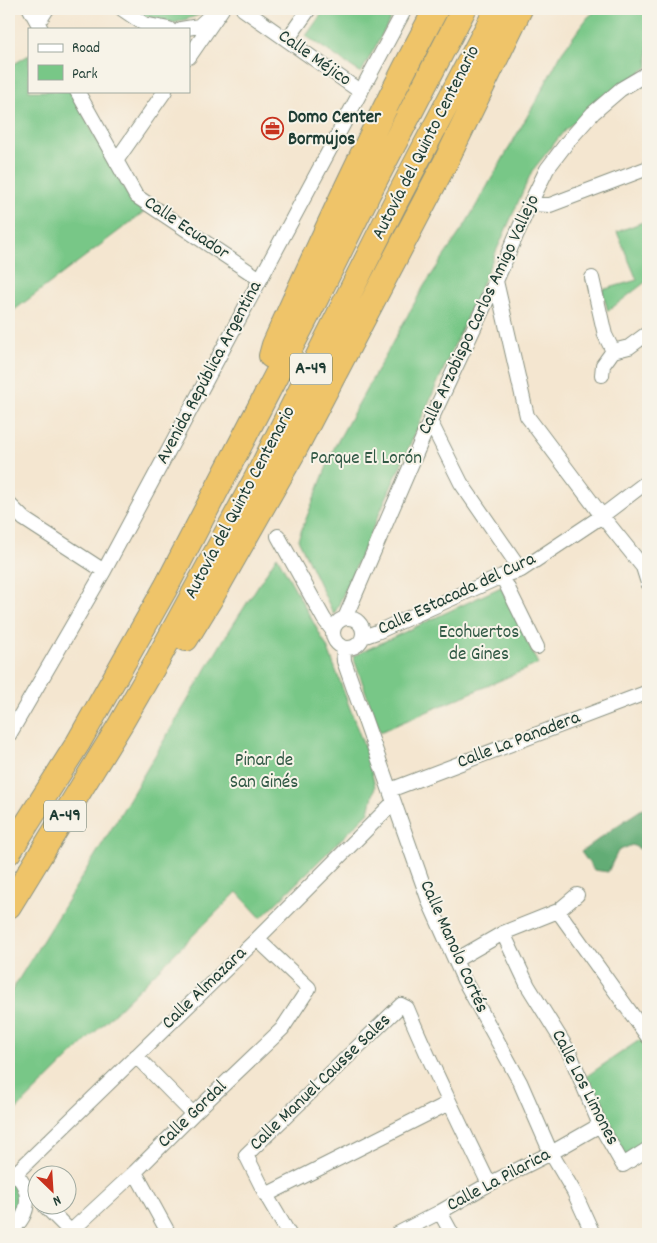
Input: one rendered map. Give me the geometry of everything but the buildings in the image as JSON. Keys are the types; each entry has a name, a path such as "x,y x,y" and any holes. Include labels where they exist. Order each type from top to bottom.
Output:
{"highway":[{"path":"255,416 274,345 374,130 436,9"},
{"name":"Autovía del Quinto Centenario","path":"9,852 78,743 166,589 464,9"},
{"name":"Autovía del Quinto Centenario","path":"9,906 120,725 163,650 257,477 394,204 497,9"},
{"path":"446,161 520,9"},
{"path":"120,725 157,687 211,598 293,453 446,161 514,39 527,9"},
{"path":"514,39 535,9"}],"street":[{"path":"30,9 40,26"},
{"path":"40,26 47,9"},
{"path":"122,9 144,24 164,28"},
{"path":"187,28 198,26 218,9"},
{"path":"190,56 222,9"},
{"name":"Calle Méjico","path":"243,9 361,92"},
{"path":"287,40 309,9"},
{"name":"Avenida República Argentina","path":"9,735 104,571 405,9"},
{"name":"Calle Arzobispo Carlos Amigo Vallejo","path":"345,618 430,421 547,169 593,113 621,89 648,74"},
{"name":"Calle Ecuador","path":"78,92 136,196 260,279"},
{"path":"116,161 164,92"},
{"path":"530,204 550,205 648,168"},
{"path":"592,278 605,335 613,351"},
{"path":"496,281 527,416 602,516 646,566 648,583"},
{"path":"602,375 603,365 613,351 630,347 648,332"},
{"path":"430,421 462,483 521,570"},
{"name":"Calle Estacada del Cura","path":"362,637 502,576 521,570 602,516 648,481"},
{"path":"9,504 24,519 104,571"},
{"path":"278,536 324,619 333,631 337,643 344,647 353,647 360,641 363,632 360,622 350,618 337,622 333,631"},
{"path":"502,576 537,648"},
{"name":"Calle Manolo Cortés","path":"344,647 344,661 430,904 464,980 520,1082 551,1153 574,1192 593,1234"},
{"name":"Calle La Panadera","path":"392,796 648,692"},
{"name":"Calle Almazara","path":"16,1176 257,939 392,796"},
{"path":"456,960 503,933 558,910 577,895"},
{"path":"558,910 648,1037"},
{"name":"Calle Los Limones","path":"503,933 528,986 569,1052 600,1126 624,1165 648,1149"},
{"name":"Calle Gordal","path":"70,1233 282,1029 309,988 257,939"},
{"name":"Calle Manuel Causse Sales","path":"289,1234 266,1195 246,1155 401,1005 407,1008 423,1046 490,1184"},
{"path":"136,1056 193,1114"},
{"path":"266,1195 450,1103"},
{"name":"Calle La Pilarica","path":"397,1234 600,1126"},
{"path":"135,1172 169,1234"},
{"path":"16,1176 28,1188"},
{"path":"9,1232 17,1226 27,1206 27,1195 16,1176"},
{"path":"440,1212 452,1234"},
{"path":"54,1216 70,1233"}],"green space":[{"path":"132,9 206,9 199,15 175,23 146,17"},
{"path":"325,9 396,9 361,73 306,36"},
{"name":"Parque El Lorón","path":"598,9 648,9 648,67 599,101 565,130 532,171 334,615 298,539 335,446 424,286 465,225 562,52 588,17"},
{"path":"28,56 28,92 71,92 129,197 148,209 9,314 9,67"},
{"path":"648,220 648,280 608,311 602,290 637,280 617,232"},
{"name":"Pinar de San Ginés","path":"277,556 328,649 369,760 375,787 369,812 261,918 237,892 9,1117 9,995 112,828 224,639"},
{"name":"Ecohuertos de Gines","path":"501,587 538,664 380,732 353,656"},
{"path":"648,805 648,853 632,845 618,851 608,872 594,870 581,852"},
{"path":"647,1035 648,1148 623,1165 581,1080"},
{"path":"9,1181 16,1190 18,1201 13,1217 9,1221"}],"place":[{"name":"Domo Center Bormujos","path":"272,129"}]}
